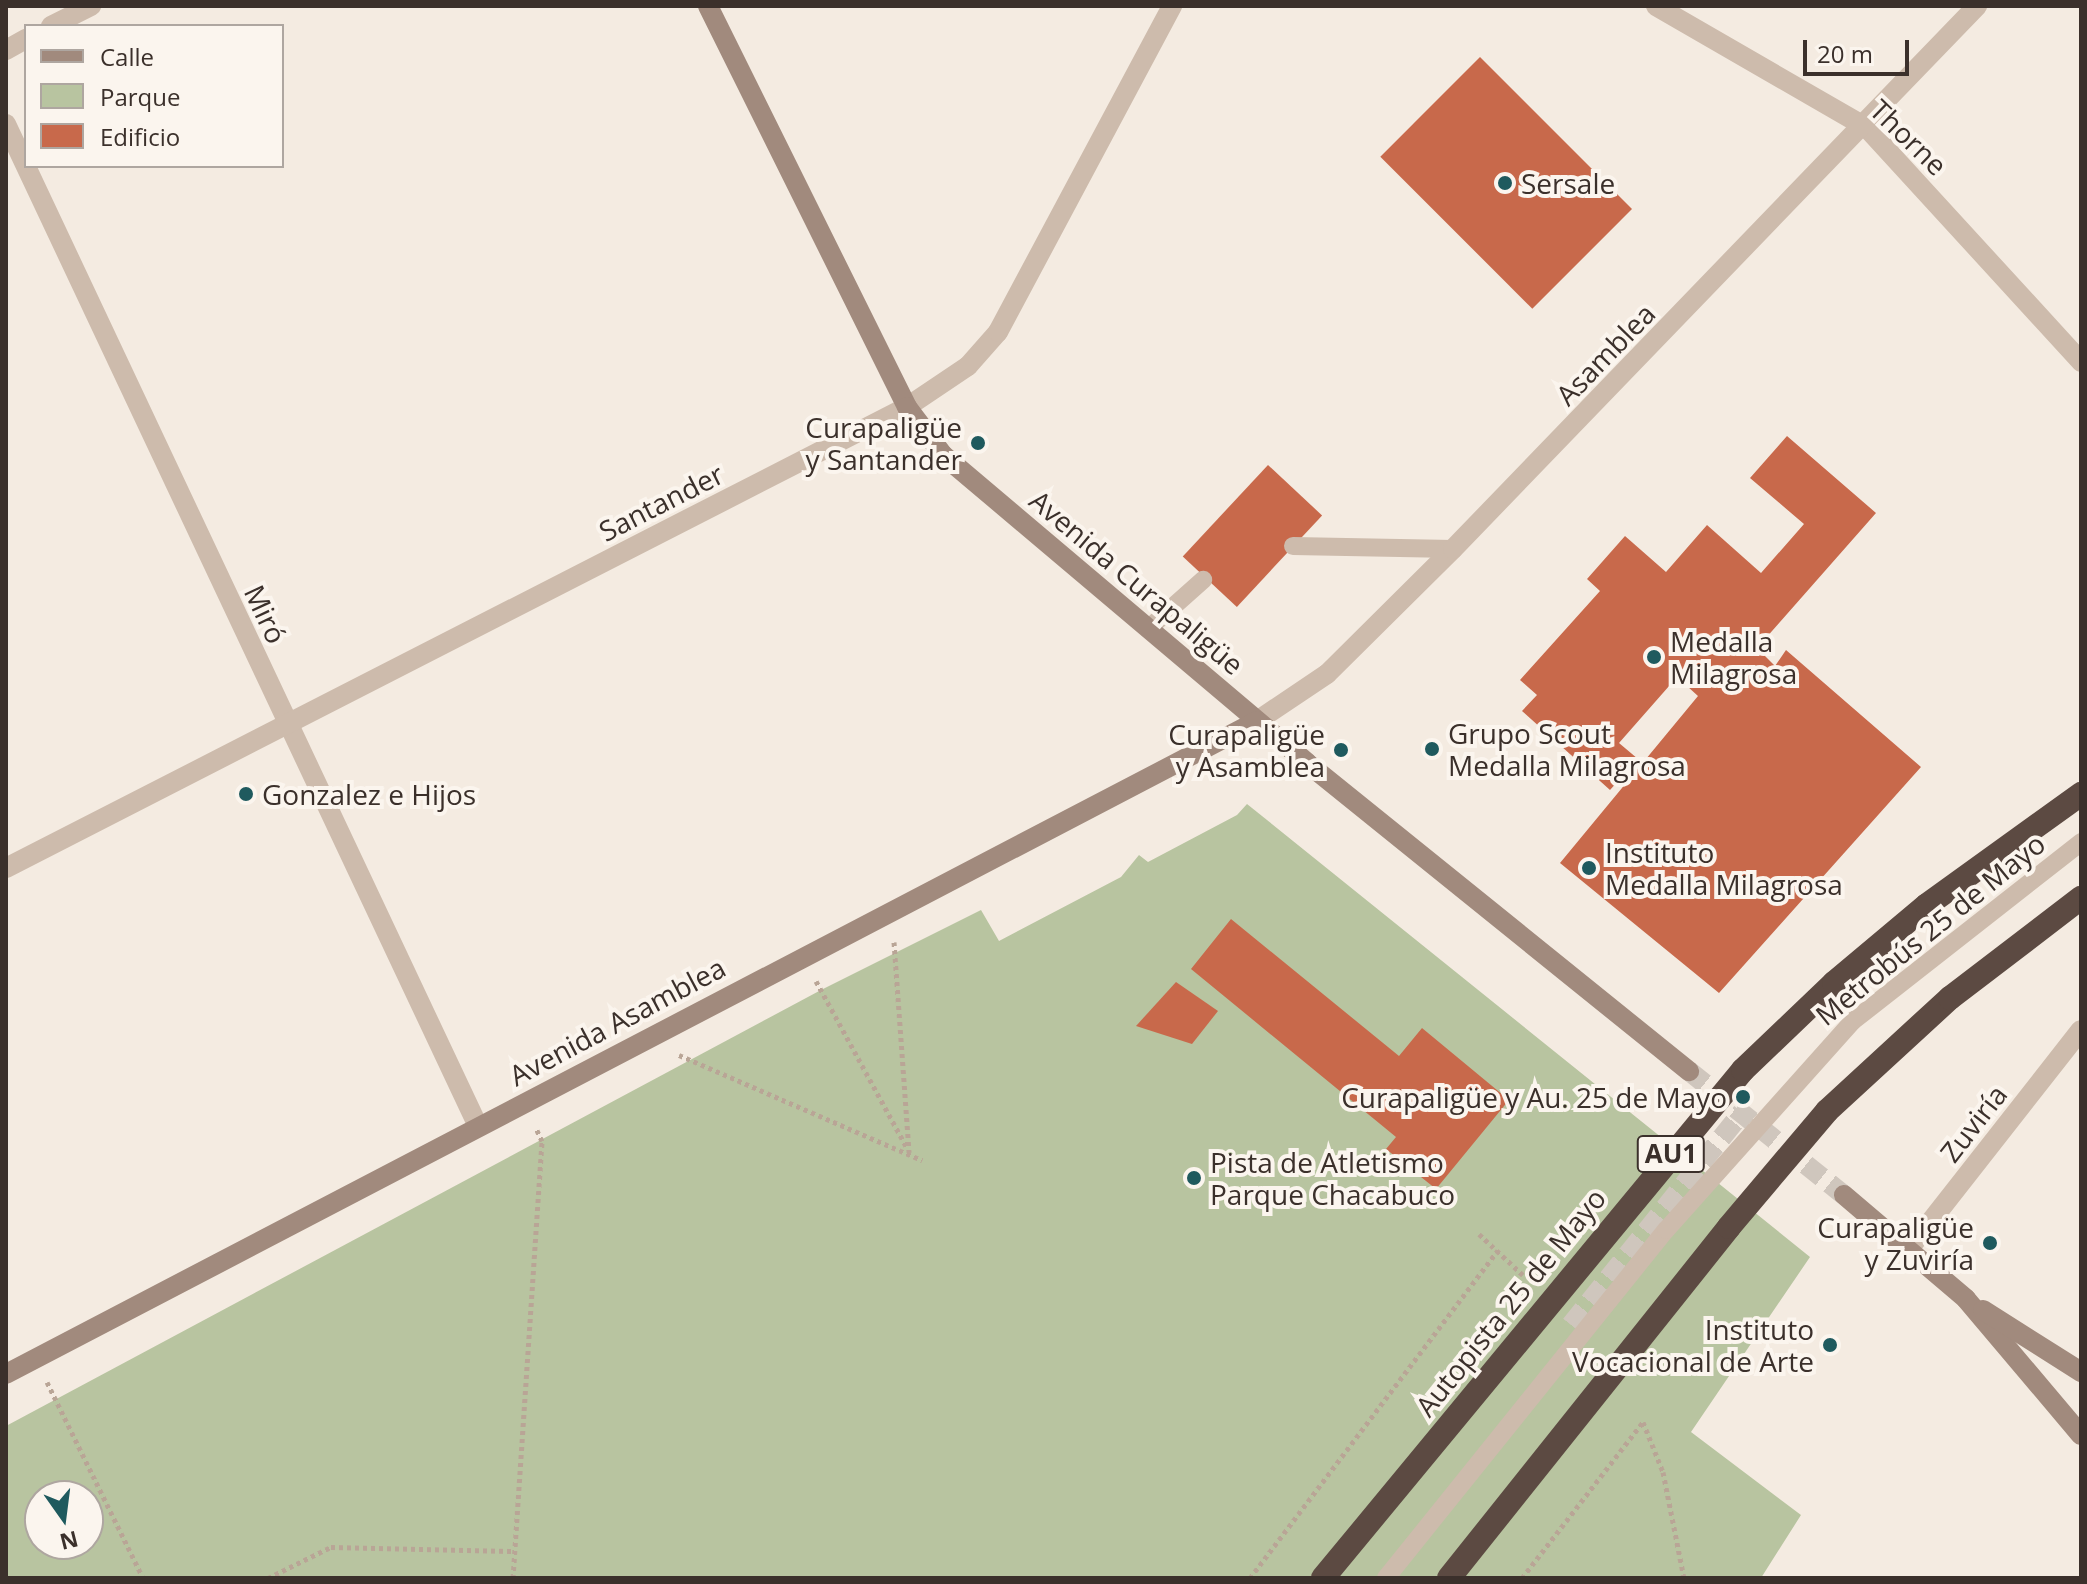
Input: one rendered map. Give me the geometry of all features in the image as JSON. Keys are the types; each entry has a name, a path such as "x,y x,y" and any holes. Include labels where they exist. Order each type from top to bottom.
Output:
{"highway":[{"name":"Autopista 25 de Mayo","path":"1323,1578 1743,1070 1834,983 1927,905 2081,794"},
{"path":"1449,1578 1719,1239 1827,1111 1950,998 2081,898"}],"main road":[{"name":"Avenida Curapaligüe","path":"708,6 907,407 943,455 1257,721 1689,1071"},
{"name":"Avenida Asamblea","path":"6,1374 802,955 1257,721"},
{"path":"1844,1195 1966,1299 2081,1435"},
{"path":"1966,1299 2081,1372"}],"street":[{"path":"55,24 91,6"},
{"name":"Santander","path":"6,868 907,407 968,366 998,332 1172,6"},
{"name":"Thorne","path":"1656,6 1866,127 2081,362"},
{"name":"Asamblea","path":"1257,721 1327,674 1453,549 1866,127 1977,6"},
{"path":"6,50 24,40"},
{"name":"Miró","path":"6,124 24,162"},
{"name":"Miró","path":"27,168 478,1126"},
{"name":"Zuviría","path":"1909,1249 2081,1030"}],"lane":[{"path":"1293,546 1453,549"},
{"path":"1148,629 1203,580"},
{"name":"Metrobús 25 de Mayo","path":"1386,1578 1666,1230 1853,1021 2081,842"}],"path":[{"path":"891,909 909,1152"},
{"path":"802,955 909,1152"},
{"path":"636,1043 688,1057 922,1160"},
{"path":"513,1578 512,1551 542,1141 524,1102"},
{"path":"1479,1234 1523,1275"},
{"path":"1250,1578 1498,1250"},
{"path":"35,1359 143,1578"},
{"path":"1522,1578 1643,1422 1663,1472 1684,1578"},
{"path":"268,1578 331,1547 512,1551"}],"green space":[{"path":"1247,804 1810,1257 1691,1432 1801,1515 1761,1578 6,1578 6,1426 821,990 981,910 999,941 1121,877 1139,855 1148,862 1237,815"}],"building":[{"name":"Sersale","path":"1480,57 1632,209 1532,309 1380,157"},
{"path":"1787,436 1876,513 1757,648 1775,666 1786,650 1921,767 1719,993 1560,863 1698,696 1677,677 1619,743 1638,759 1610,790 1522,711 1537,695 1520,680 1600,591 1587,579 1625,536 1666,572 1707,525 1761,573 1804,524 1750,478"},
{"path":"1268,465 1322,515 1237,607 1183,556"},
{"path":"1231,919 1399,1056 1422,1028 1509,1100 1436,1189 1386,1149 1396,1137 1191,969"},
{"path":"1176,982 1218,1011 1192,1044 1136,1026"}],"tunnel":[{"path":"1689,1071 1844,1195"},
{"path":"1571,1325 1742,1112"}],"place":[{"name":"Sersale","path":"1505,183"},
{"name":"Curapaligüe y Santander","path":"978,443"},
{"name":"Medalla Milagrosa","path":"1654,657"},
{"name":"Grupo Scout Medalla Milagrosa","path":"1432,749"},
{"name":"Curapaligüe y Asamblea","path":"1341,750"},
{"name":"Gonzalez e Hijos","path":"246,794"},
{"name":"Instituto Medalla Milagrosa","path":"1589,868"},
{"name":"Curapaligüe y Au. 25 de Mayo","path":"1743,1097"},
{"name":"Pista de Atletismo Parque Chacabuco","path":"1194,1178"},
{"name":"Curapaligüe y Zuviría","path":"1990,1243"},
{"name":"Instituto Vocacional de Arte","path":"1830,1345"}]}
